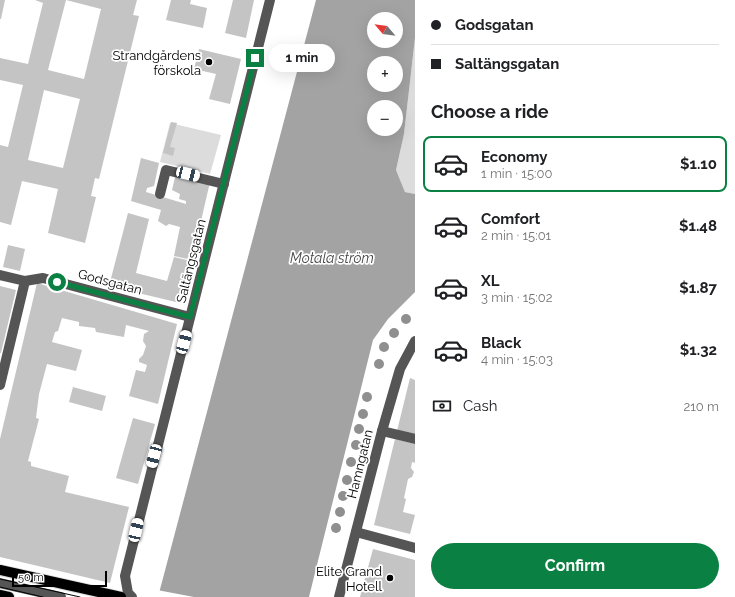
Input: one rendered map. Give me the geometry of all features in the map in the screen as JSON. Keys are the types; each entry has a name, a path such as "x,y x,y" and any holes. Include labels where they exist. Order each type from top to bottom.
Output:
{"main road":[{"path":"0,570 121,597"},
{"path":"0,595 9,597"}],"street":[{"name":"Saltängsgatan","path":"132,597 128,593 125,576 146,484 270,0"},
{"path":"160,194 166,170 224,184"},
{"name":"Godsgatan","path":"0,275 25,281 43,278 190,317"},
{"path":"0,385 25,281"},
{"name":"Hamngatan","path":"339,597 382,431 400,369 415,341"},
{"path":"382,431 415,439"},
{"path":"356,532 415,548"},
{"path":"0,583 62,597"}],"shaded area":[{"path":"415,38 415,194 405,192 396,170 404,134"},
{"path":"170,123 221,135 210,174 160,162"}],"water":[{"name":"Motala ström","path":"316,0 415,0 415,38 404,134 396,170 405,192 415,194 415,292 388,319 373,340 309,597 158,597"}],"pier":[{"path":"157,590 194,597 156,597"}],"building":[{"path":"0,0 5,0 1,19 0,19"},
{"path":"35,0 66,0 137,0 133,15 139,16 99,179 95,178 91,196 96,197 85,243 48,233 58,189 22,181 11,225 0,222 0,145 8,147 23,85 0,80 0,58 28,64 43,3","holes":["66,0 101,9 84,79 48,70","44,90 80,99 63,168 28,160"]},
{"path":"171,0 191,0 190,4 207,8 203,28 166,20"},
{"path":"233,0 254,0 246,38 225,33"},
{"path":"199,49 241,59 230,104 209,99 216,74 194,69"},
{"path":"171,122 177,123 170,147 175,148 173,156 163,153"},
{"path":"141,158 159,163 154,186 147,188 146,192 186,204 186,201 179,199 180,194 172,190 176,173 210,182 192,260 174,256 180,227 169,224 166,226 158,221 161,210 131,201"},
{"path":"128,213 149,219 136,273 167,281 174,257 191,261 180,303 109,286"},
{"path":"8,245 25,249 20,271 3,267"},
{"path":"37,283 177,324 158,404 129,396 136,370 145,372 147,365 139,362 139,359 143,355 146,346 143,341 144,334 149,331 126,325 124,337 96,332 95,328 79,326 79,322 62,318 58,331 55,332 52,342 82,350 76,371 47,364 39,394 36,418 39,419 28,461 31,462 31,466 69,476 65,492 129,507 110,583 0,557 0,439"},
{"path":"0,286 16,290 1,353 0,353"},
{"path":"410,378 415,380 415,436 397,431"},
{"path":"73,387 106,396 102,411 69,402"},
{"path":"133,418 155,424 138,484 116,478"},
{"path":"395,439 415,444 415,463 412,462 411,468 414,472 412,477 408,479 403,512 415,515 410,534 374,525"},
{"name":"Elite Grand Hotell","path":"373,549 415,560 415,597 360,597"}],"tram line":[{"path":"0,579 80,597"},
{"path":"0,587 43,597"}],"place":[{"name":"Strandgårdens förskola","path":"209,62"},
{"name":"Elite Grand Hotell","path":"390,578"}],"route":[{"path":"57,282 190,317 255,58"}]}
